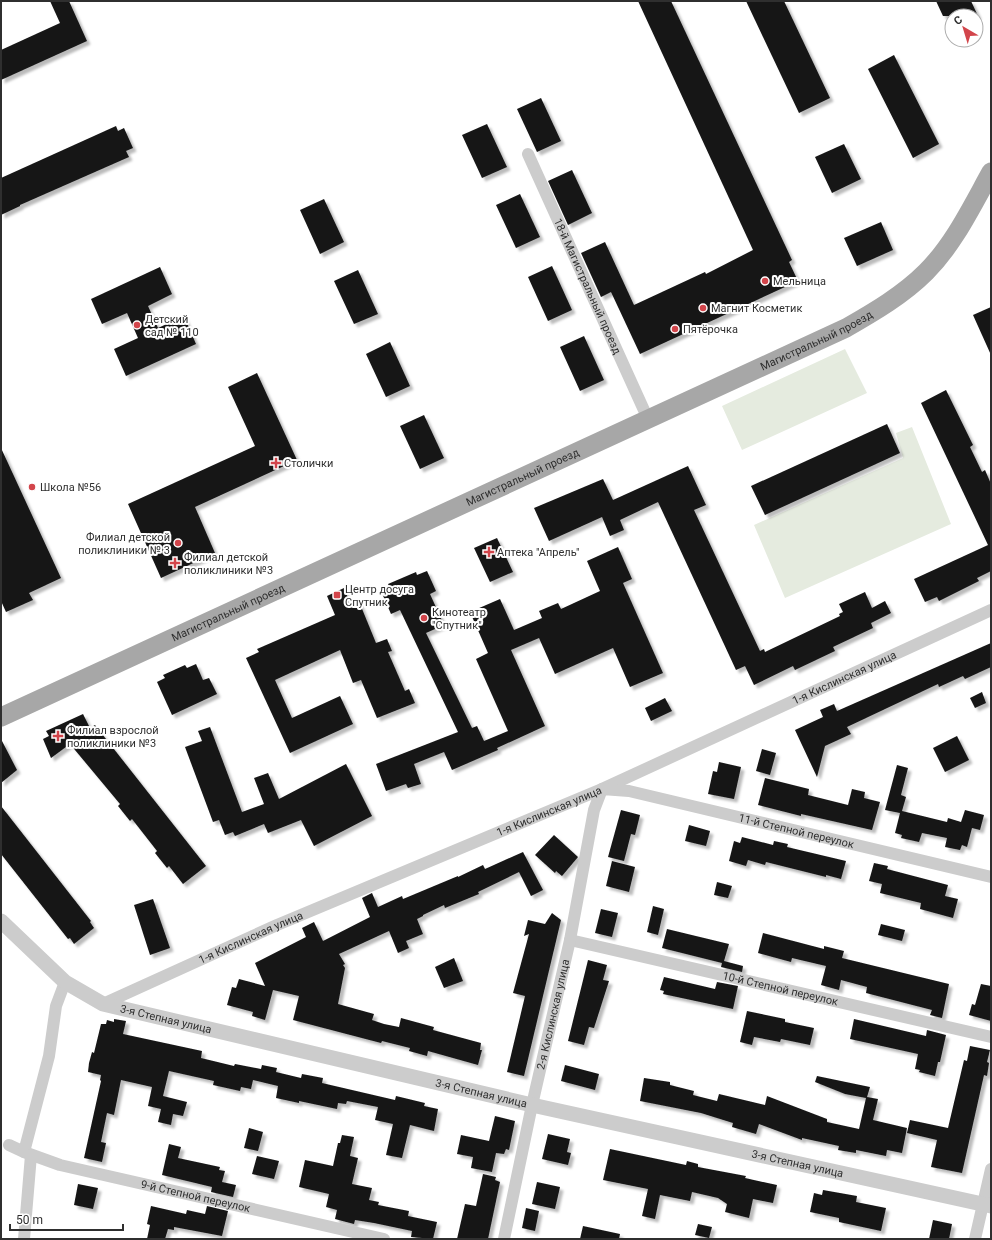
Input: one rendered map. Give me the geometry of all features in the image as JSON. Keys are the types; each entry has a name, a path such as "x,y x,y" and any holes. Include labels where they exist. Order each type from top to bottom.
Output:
{"main road":[{"name":"Магистральный проезд","path":"1,717 837,333 872,313 907,289 927,272 946,248 968,214 991,172"}],"street":[{"name":"18-й Магистральный проезд","path":"528,154 648,419"},
{"name":"1-я Кислинская улица","path":"103,1004 277,925 602,790 991,610"},
{"name":"11-й Степной переулок","path":"602,790 629,791 991,876"},
{"name":"2-я Кислинская улица","path":"504,1239 532,1105 570,940 594,810 602,790"},
{"name":"3-я Степная улица","path":"1,921 65,982 103,1004 532,1105 987,1205"},
{"name":"10-й Степной переулок","path":"570,940 991,1037"},
{"path":"24,1239 27,1154 49,1056 56,1006 65,982"},
{"name":"9-й Степной переулок","path":"9,1145 27,1154 60,1165 384,1239"},
{"path":"975,1239 987,1205 991,1169"}],"shaded area":[{"path":"845,349 867,393 742,450 722,406"},
{"path":"912,427 951,524 785,598 754,525 903,458 896,433"}],"building":[{"path":"50,1 69,1 87,41 1,80 1,50 60,23"},
{"path":"638,1 671,1 792,260 789,262 798,281 640,354 611,292 601,297 581,253 605,242 634,305 705,272 706,274 753,250"},
{"path":"746,1 784,1 830,98 799,113"},
{"path":"936,1 971,1 974,8 944,8 943,16"},
{"path":"894,55 939,144 913,158 868,69"},
{"path":"541,98 561,141 537,152 517,109"},
{"path":"487,124 507,167 482,178 462,135"},
{"path":"116,126 118,131 124,128 133,148 126,151 129,157 20,205 1,215 1,178"},
{"path":"844,144 861,179 832,193 815,157"},
{"path":"572,170 592,213 568,225 548,181"},
{"path":"520,194 540,237 516,248 496,205"},
{"path":"324,199 344,242 320,254 300,210"},
{"path":"881,222 893,250 857,266 844,238"},
{"path":"552,266 572,310 548,321 528,277"},
{"path":"160,267 172,294 148,306 158,328 184,316 196,344 126,376 114,349 138,338 127,313 102,324 91,299"},
{"path":"358,270 378,314 354,324 334,281"},
{"path":"991,307 991,355 973,315"},
{"path":"584,336 604,380 580,391 560,347"},
{"path":"390,342 410,386 386,397 366,354"},
{"path":"257,373 297,460 195,507 215,553 161,578 128,504 255,446 228,387"},
{"path":"946,390 973,445 970,447 982,472 985,470 991,484 991,571 977,578 979,581 939,601 937,597 925,602 914,579 988,545 921,403"},
{"path":"424,415 444,458 420,469 400,426"},
{"path":"887,424 900,453 765,515 751,486"},
{"path":"1,448 61,578 29,593 33,600 6,612 1,601"},
{"path":"688,466 706,505 694,510 760,651 764,649 765,652 840,616 839,614 843,612 839,604 865,592 872,608 885,601 891,613 871,623 873,628 833,647 835,651 795,670 793,666 754,685 745,666 736,670 658,502 620,520 624,530 610,536 602,517 549,541 534,508 603,479 613,500"},
{"path":"497,538 513,572 490,582 474,548"},
{"path":"618,547 632,579 623,583 663,673 630,687 613,648 555,674 539,638 511,650 545,726 497,748 498,750 452,770 444,752 414,764 421,784 408,788 406,784 386,791 376,764 458,732 400,610 391,614 381,591 390,588 388,584 416,572 417,575 427,571 436,591 430,594 444,625 426,633 472,728 477,726 484,741 508,731 476,659 488,653 470,612 500,599 514,630 542,618 539,611 558,603 561,609 600,591 587,561"},
{"path":"344,588 350,603 358,599 376,643 387,639 392,651 388,652 405,691 409,689 415,703 377,718 361,680 353,683 340,650 275,680 292,718 340,696 353,724 290,753 246,658 259,652 257,649 335,615 327,596"},
{"path":"991,643 991,667 965,679 963,676 939,687 938,684 847,727 851,734 825,746 817,777 795,730 823,717 820,710 834,704 837,711"},
{"path":"196,664 203,680 209,678 217,694 172,715 157,682 165,678 163,675 185,665 187,668"},
{"path":"982,692 986,703 975,708 970,698"},
{"path":"665,698 672,711 651,721 645,708"},
{"path":"83,714 90,728 95,725 206,866 183,884 169,866 167,868 155,853 157,851 132,819 130,821 118,806 120,804 70,744 51,758 43,739 49,736 46,731"},
{"path":"210,727 242,812 264,804 254,778 268,773 279,799 346,764 372,816 314,846 301,820 268,833 264,824 235,836 233,832 225,835 219,820 213,822 185,747 202,741 198,731"},
{"path":"957,736 969,760 945,772 933,748"},
{"path":"1,739 17,770 1,783"},
{"path":"762,749 776,753 770,775 756,771"},
{"path":"719,762 741,767 734,799 708,794 713,771 717,772"},
{"path":"897,765 908,768 901,795 906,797 902,811 947,822 948,818 961,822 965,810 984,815 980,830 972,828 967,847 962,845 960,850 945,847 947,838 922,833 919,842 901,838 902,835 895,833 900,813 885,810"},
{"path":"765,778 809,789 808,795 848,805 852,789 865,792 864,798 880,802 872,830 801,814 801,816 758,805"},
{"path":"1,806 91,921 90,922 94,928 74,944 70,938 68,939 1,854"},
{"path":"621,810 640,815 635,835 631,834 624,861 608,857"},
{"path":"689,825 710,831 706,846 685,841"},
{"path":"554,835 578,857 562,876 556,871 555,873 535,855"},
{"path":"742,837 773,845 774,841 788,844 787,847 846,861 841,879 826,875 826,877 766,862 765,865 748,860 746,866 729,861 734,841 740,843"},
{"path":"523,852 543,890 531,896 519,872 478,892 479,894 445,908 444,905 417,919 423,934 406,941 409,948 398,953 389,931 339,954 345,964 343,965 345,968 338,1004 374,1014 372,1020 384,1024 399,1027 401,1018 434,1027 433,1030 481,1043 480,1050 482,1050 478,1065 428,1051 427,1056 409,1051 410,1048 382,1041 381,1043 293,1020 299,996 273,990 265,1020 252,1016 253,1012 227,1005 232,987 236,988 239,979 265,986 255,963 306,937 302,928 314,922 323,941 370,917 362,898 372,893 378,907 402,896 403,899 458,877 483,865 485,869"},
{"path":"612,861 635,867 629,892 606,886"},
{"path":"874,863 888,866 887,869 948,885 945,896 958,899 953,918 920,909 921,903 880,893 882,884 869,881"},
{"path":"717,882 732,886 728,898 714,895"},
{"path":"153,899 170,948 150,955 134,905"},
{"path":"653,906 664,909 658,935 647,932"},
{"path":"601,909 618,913 612,937 595,933"},
{"path":"552,913 561,920 524,1076 507,1072 525,996 513,993 529,934 524,936 528,920 545,924"},
{"path":"881,924 905,930 902,941 878,935"},
{"path":"667,929 729,944 724,961 743,966 742,972 721,967 722,963 662,948"},
{"path":"763,933 824,949 824,946 844,951 842,958 949,984 942,1018 930,1015 932,1010 866,993 867,987 841,980 839,990 821,985 826,966 792,958 791,962 758,953"},
{"path":"454,958 463,981 444,988 435,967"},
{"path":"588,960 607,965 603,980 609,981 594,1028 589,1027 584,1045 568,1041"},
{"path":"664,977 715,989 717,982 738,986 733,1009 663,994 664,991 660,990"},
{"path":"981,984 991,986 991,1021 969,1015 972,1004 975,1005"},
{"path":"747,1011 785,1019 785,1022 814,1028 810,1045 781,1039 780,1042 754,1037 752,1045 740,1042"},
{"path":"114,1019 126,1021 123,1034 202,1051 201,1058 234,1066 235,1064 261,1069 262,1065 277,1068 276,1072 301,1078 302,1074 323,1078 322,1083 395,1100 396,1096 425,1103 424,1106 438,1109 434,1131 410,1125 402,1158 386,1155 393,1124 375,1120 378,1107 347,1101 346,1104 338,1103 337,1109 299,1101 299,1103 276,1098 278,1086 253,1080 251,1089 241,1087 240,1091 213,1085 214,1081 169,1071 163,1096 187,1102 183,1116 173,1114 171,1125 158,1122 161,1109 148,1106 152,1087 121,1080 114,1115 107,1113 101,1142 106,1143 102,1162 84,1158 101,1081 101,1075 88,1072 89,1063 92,1052 94,1053 101,1024 106,1024 107,1020 114,1022"},
{"path":"854,1019 926,1036 927,1030 946,1035 940,1062 938,1062 935,1076 919,1072 920,1070 915,1069 918,1054 850,1039"},
{"path":"970,1046 990,1050 987,1062 989,1063 987,1076 984,1075 962,1173 931,1167 937,1140 907,1133 910,1120 948,1128 964,1060 967,1061"},
{"path":"565,1065 599,1074 595,1090 561,1081"},
{"path":"817,1076 870,1087 867,1097 878,1099 873,1120 907,1128 902,1153 887,1150 886,1156 856,1150 856,1153 838,1150 839,1146 802,1138 802,1140 759,1124 756,1134 732,1127 733,1123 701,1113 640,1101 644,1078 670,1082 670,1085 694,1091 693,1095 717,1101 719,1094 765,1105 767,1096 827,1119 827,1122 859,1129 866,1098 845,1094 815,1082"},
{"path":"495,1116 515,1121 509,1150 506,1149 504,1154 496,1153 492,1172 471,1168 473,1157 457,1154 461,1135 489,1141"},
{"path":"249,1128 263,1132 258,1151 244,1148"},
{"path":"548,1134 570,1139 567,1152 571,1153 568,1165 542,1159"},
{"path":"342,1135 354,1137 350,1156 358,1158 352,1184 372,1188 369,1200 379,1202 378,1205 409,1211 408,1216 437,1222 433,1239 411,1237 412,1231 374,1223 355,1220 354,1224 335,1219 337,1210 326,1207 329,1194 299,1187 305,1160 333,1166 338,1143 340,1143"},
{"path":"169,1144 181,1147 178,1158 220,1167 219,1170 225,1171 222,1182 236,1185 233,1197 211,1192 212,1187 162,1175"},
{"path":"610,1149 686,1165 687,1161 698,1164 698,1167 746,1176 745,1178 777,1185 773,1203 753,1199 749,1218 725,1212 727,1204 718,1198 692,1192 690,1201 660,1195 655,1219 642,1216 648,1189 603,1180"},
{"path":"257,1156 279,1161 274,1179 252,1174"},
{"path":"483,1174 496,1177 495,1180 500,1182 488,1239 457,1239 465,1204 476,1206"},
{"path":"537,1182 560,1187 555,1209 532,1204"},
{"path":"78,1184 98,1188 93,1209 74,1205"},
{"path":"823,1190 857,1196 856,1202 886,1208 881,1231 839,1222 839,1218 810,1212 814,1193 822,1195"},
{"path":"151,1206 186,1214 187,1210 205,1214 207,1206 228,1211 222,1236 174,1227 174,1230 168,1229 165,1239 147,1239 150,1225 147,1224"},
{"path":"526,1208 539,1211 535,1231 522,1228"},
{"path":"933,1220 952,1224 949,1239 929,1239"},
{"path":"698,1224 712,1227 709,1238 695,1235"},
{"path":"583,1226 620,1234 619,1239 580,1239"}],"place":[{"name":"Мельница","path":"765,281"},
{"name":"Магнит Косметик","path":"703,308"},
{"name":"Детский сад № 110","path":"137,325"},
{"name":"Пятёрочка","path":"675,329"},
{"name":"Столички","path":"276,463"},
{"name":"Школа №56","path":"32,487"},
{"name":"Филиал детской поликлиники № 3","path":"178,543"},
{"name":"Аптека \"Апрель\"","path":"489,552"},
{"name":"Филиал детской поликлиники №3","path":"175,563"},
{"name":"Центр досуга Спутник","path":"337,595"},
{"name":"Кинотеатр \"Спутник\"","path":"424,618"},
{"name":"Филиал взрослой поликлиники №3","path":"58,736"}]}
